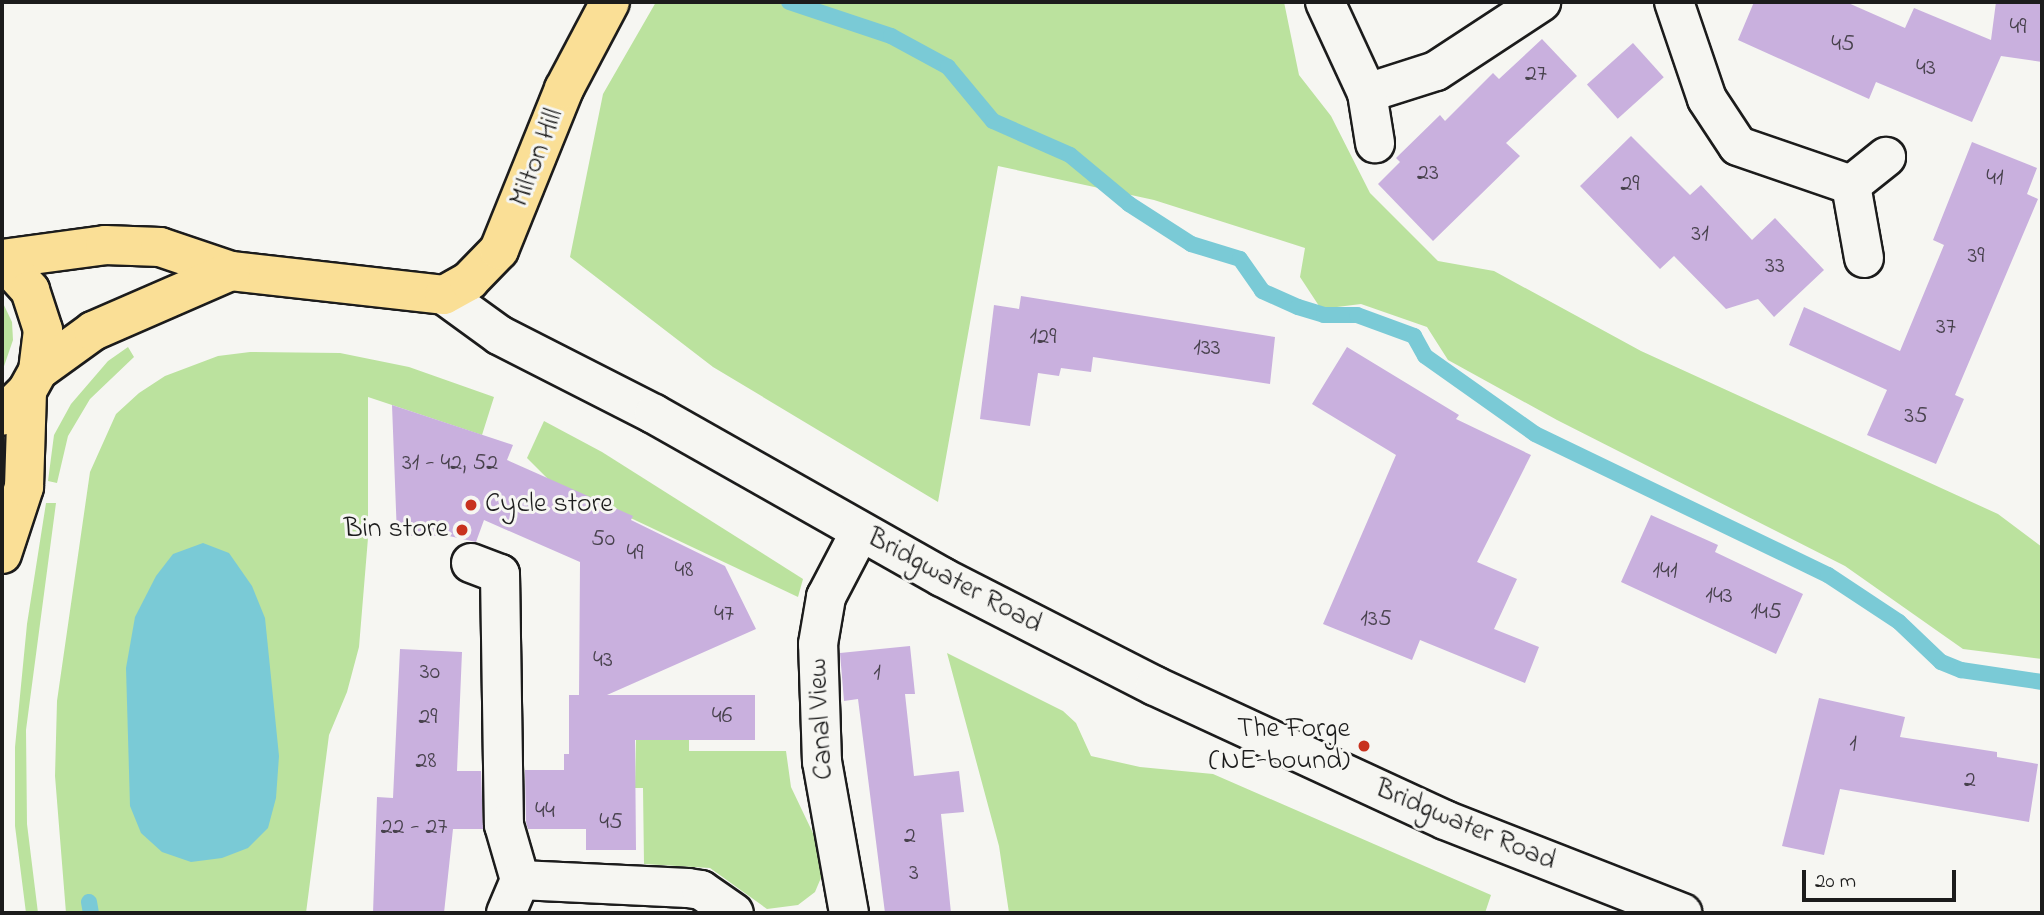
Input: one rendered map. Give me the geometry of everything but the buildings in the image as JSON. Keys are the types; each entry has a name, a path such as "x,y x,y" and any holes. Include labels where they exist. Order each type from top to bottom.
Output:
{"main road":[{"name":"Milton Hill","path":"444,295 480,272 499,250 564,89 610,2"},
{"name":"Bridgwater Road","path":"2,259 105,245 140,246 194,256 231,271 444,295"},
{"path":"2,259 18,273 39,309 43,330 22,393 24,487 2,554"},
{"name":"Bridgwater Road","path":"22,393 93,331 231,271"}],"street":[{"path":"1325,2 1367,93 1375,143"},
{"path":"1367,93 1436,71 1541,2"},
{"path":"1674,2 1707,99 1738,146 1851,185"},
{"path":"1851,185 1886,157"},
{"path":"1851,185 1864,258"},
{"name":"Bridgwater Road","path":"444,295 499,335 654,414 860,532 1167,691 1445,820 1682,913"},
{"name":"Canal View","path":"849,913 824,773 818,644 826,597 860,532"},
{"path":"471,563 500,574 503,825 513,897 688,888 701,890 734,913"}],"green space":[{"path":"656,2 1284,2 1299,75 1331,116 1370,193 1438,261 1494,271 1641,351 1998,514 2042,547 2042,659 1963,649 1845,566 1557,420 1448,360 1427,327 1361,304 1321,309 1300,277 1305,248 1154,200 998,166 938,502 713,367 570,257 603,94"},
{"path":"2,301 12,322 13,340 2,372"},
{"path":"128,347 134,357 90,399 68,436 57,483 48,481 54,435 71,404 108,361"},
{"path":"250,352 340,353 409,367 494,397 482,435 368,397 368,538 359,647 347,692 329,735 306,913 66,913 55,776 57,701 90,472 116,414 139,393 165,376 218,356"},
{"path":"544,421 602,452 803,579 798,597 548,479 527,458"},
{"path":"46,503 56,503 26,730 27,824 38,913 26,913 15,826 15,747 27,624"},
{"path":"947,653 1063,711 1076,723 1091,756 1140,767 1213,774 1491,895 1485,913 1009,913 999,846"},
{"path":"636,740 689,740 689,751 786,751 791,787 821,850 823,873 815,892 798,905 767,909 710,868 644,864 643,788 635,788"}],"water":[{"path":"203,543 229,553 252,586 265,618 279,756 276,798 268,828 248,848 222,858 191,862 162,852 141,833 130,806 126,668 135,617 156,576 173,554"}],"waterway":[{"path":"789,2 891,36 948,67 993,121 1070,155 1129,204 1191,244 1240,259 1262,291 1324,315 1357,315 1414,336 1425,356 1535,434 1828,575 1899,622 1941,662 1961,670 2042,682"},
{"path":"89,902 91,913"}],"place":[{"name":"Cycle store","path":"471,505"},
{"name":"Bin store","path":"462,530"},
{"name":"The Forge (NE-bound)","path":"1364,746"}]}
